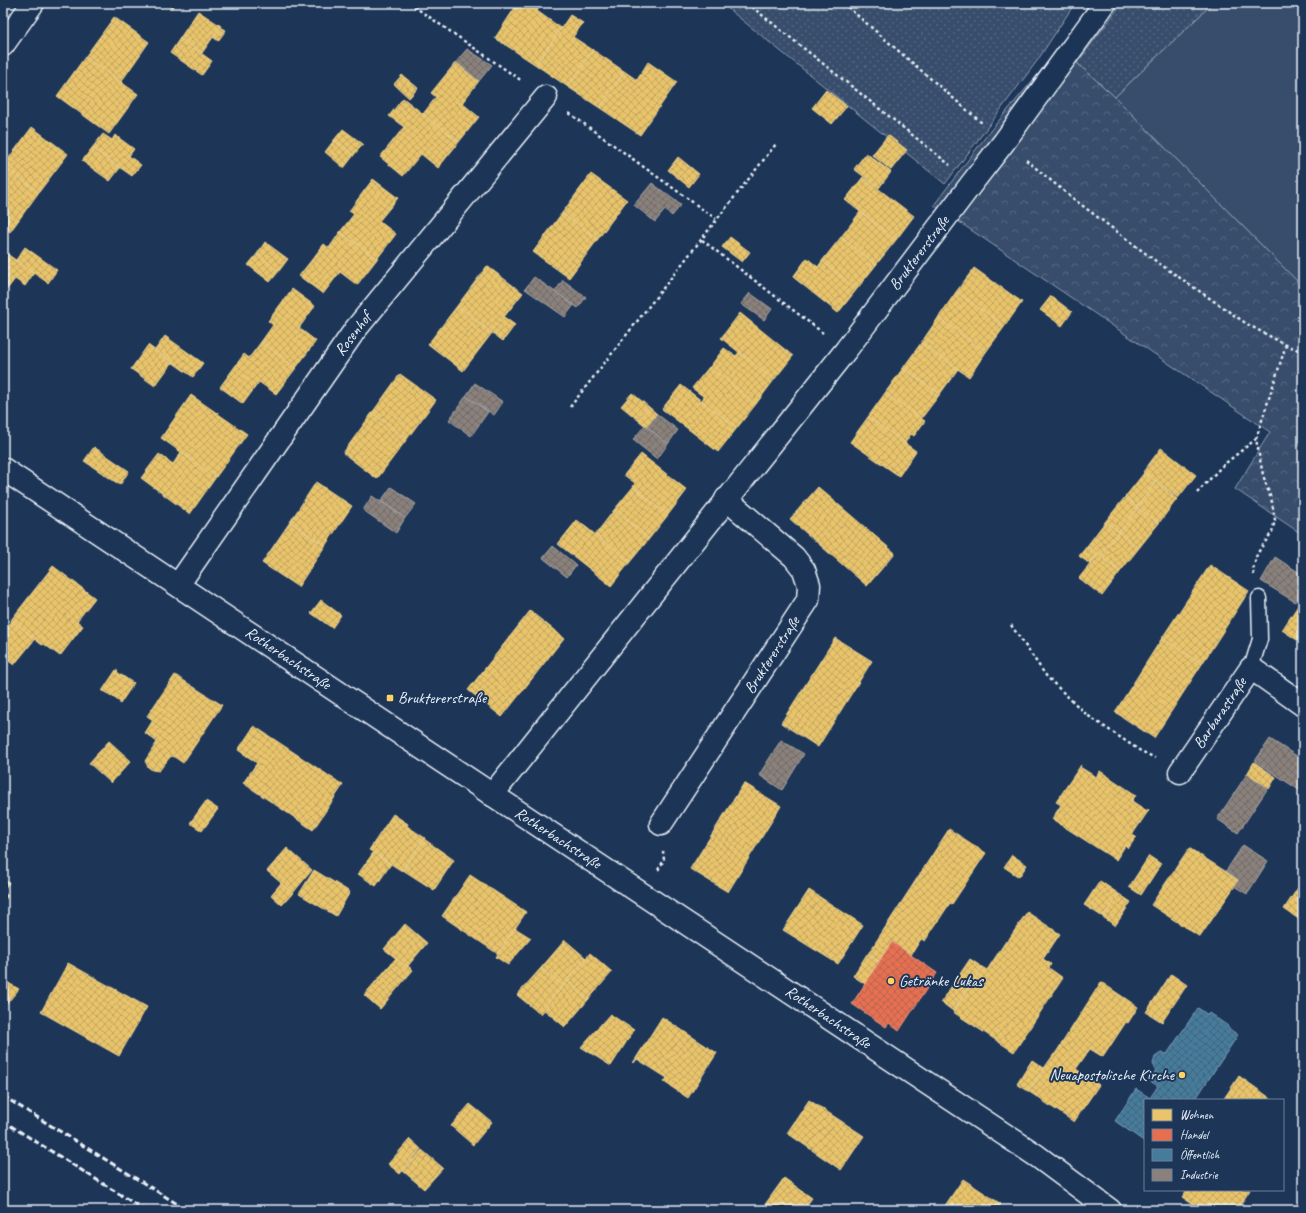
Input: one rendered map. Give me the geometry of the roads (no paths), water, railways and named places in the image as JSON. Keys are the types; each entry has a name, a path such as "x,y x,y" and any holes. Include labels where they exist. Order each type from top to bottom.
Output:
{"street":[{"path":"3,45 33,3"},
{"name":"Bruktererstraße","path":"492,795 846,350 1004,142 1105,3"},
{"name":"Rosenhof","path":"178,585 355,330 546,97"},
{"name":"Rotherbachstraße","path":"3,469 1037,1156 1110,1210"},
{"name":"Bruktererstraße","path":"661,824 808,600 809,585 804,570 794,557 726,499"},
{"name":"Barbarastraße","path":"1180,772 1251,668 1303,705"}],"lane":[{"path":"1251,668 1260,639 1259,598"}],"railway":[{"path":"3,1096 187,1210"},
{"path":"3,1121 145,1210"}],"place":[{"name":"Bruktererstraße","path":"390,698"},
{"name":"Getränke Lukas","path":"891,981"},
{"name":"Neuapostolische Kirche","path":"1182,1075"}]}
